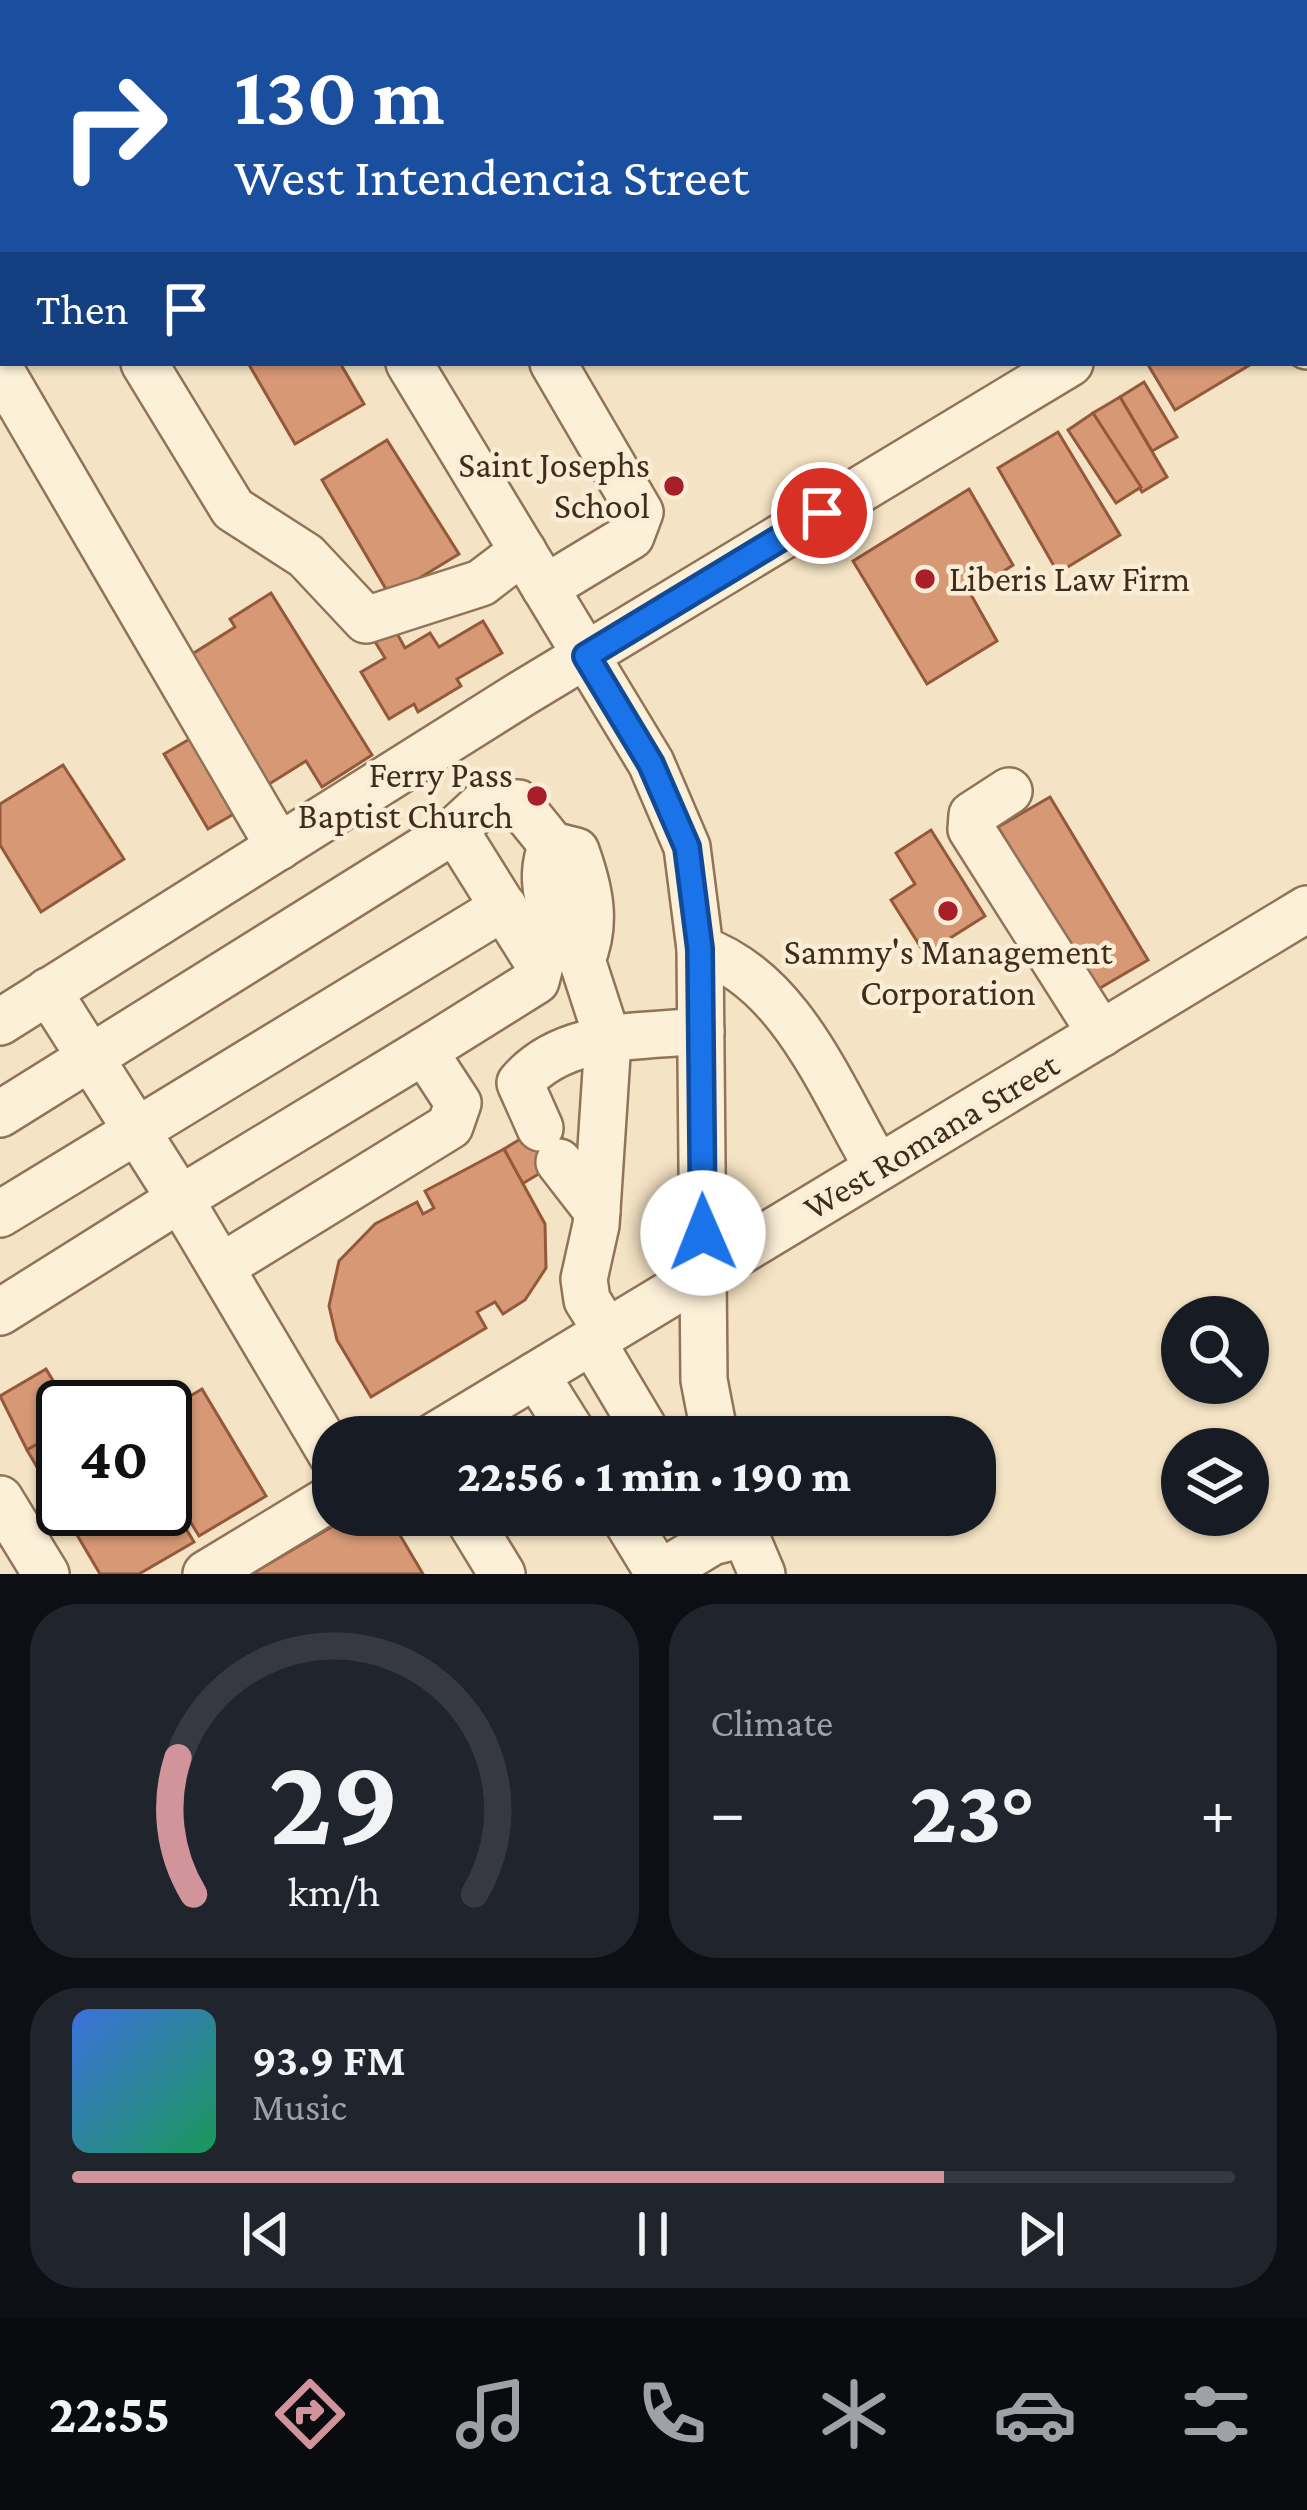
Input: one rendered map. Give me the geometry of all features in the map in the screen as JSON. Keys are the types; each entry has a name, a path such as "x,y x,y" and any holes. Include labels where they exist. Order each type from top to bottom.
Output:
{"street":[{"path":"146,366 233,509 307,556 366,620 631,536 640,512 555,366"},
{"path":"411,366 669,798 687,847 700,949 704,1380 711,1416"},
{"path":"0,1022 586,656 1065,366"},
{"path":"0,369 279,847"},
{"path":"1009,791 972,815 971,829 1100,1034"},
{"path":"0,1114 455,830 482,805 507,800 518,803 552,845 577,851 585,877 594,931 582,960 608,1040 597,1211 584,1279 586,1300 639,1416"},
{"path":"2,1306 536,981 540,966 455,830"},
{"path":"0,1214 504,908"},
{"name":"West Romana Street","path":"468,1416 1307,909"},
{"path":"700,949 752,975 777,998 878,1168"},
{"path":"49,992 312,1421"},
{"path":"597,1211 549,1145 520,1083 554,1054 608,1040 701,1031"},
{"path":"221,1267 450,1126 458,1103 424,1051"},
{"path":"536,1375 562,1416"},
{"path":"0,1499 46,1574"},
{"path":"206,1574 312,1510"},
{"path":"479,1536 502,1574"},
{"path":"636,1536 659,1574 730,1536"}],"building":[{"path":"250,366 342,366 364,404 295,444"},
{"path":"1149,366 1248,366 1175,410"},
{"path":"1144,382 1177,437 1152,451 1120,397"},
{"path":"1120,397 1167,477 1142,492 1093,413"},
{"path":"1093,413 1141,487 1116,503 1068,430"},
{"path":"1058,432 1120,535 1058,573 998,468"},
{"path":"387,440 459,554 390,596 322,480"},
{"path":"969,489 1013,565 970,593 997,641 927,684 853,561"},
{"path":"271,593 372,755 322,787 306,761 258,791 178,663 235,627 230,619"},
{"path":"483,621 502,653 457,679 461,686 418,712 414,704 389,719 361,672 385,658 374,640 394,628 405,648 430,633 439,647"},
{"path":"200,733 244,808 208,829 164,754"},
{"path":"63,765 124,859 41,912 0,845 0,804"},
{"path":"1050,797 1148,960 1095,991 998,827"},
{"path":"931,830 985,916 925,954 891,900 915,884 896,853"},
{"path":"552,1120 572,1154 522,1184 504,1149"},
{"path":"504,1149 545,1224 546,1268 525,1300 503,1314 495,1302 477,1312 486,1328 371,1397 337,1340 329,1306 339,1261 375,1224 417,1202 423,1214 434,1208 425,1191"},
{"path":"46,1369 53,1380 36,1380 36,1445 27,1450 0,1396"},
{"path":"202,1389 266,1496 199,1536 192,1524 192,1395"},
{"path":"36,1445 36,1465 27,1450"},
{"path":"78,1536 190,1536 194,1542 139,1574 100,1574"},
{"path":"316,1536 400,1536 423,1574 251,1574"}],"place":[{"name":"Saint Josephs School","path":"674,486"},
{"name":"Liberis Law Firm","path":"925,579"},
{"name":"Ferry Pass Baptist Church","path":"537,796"},
{"name":"Sammy's Management Corporation","path":"948,911"}],"route":[{"path":"703,1233 700,949 687,847 669,798 586,656 822,513"}]}
